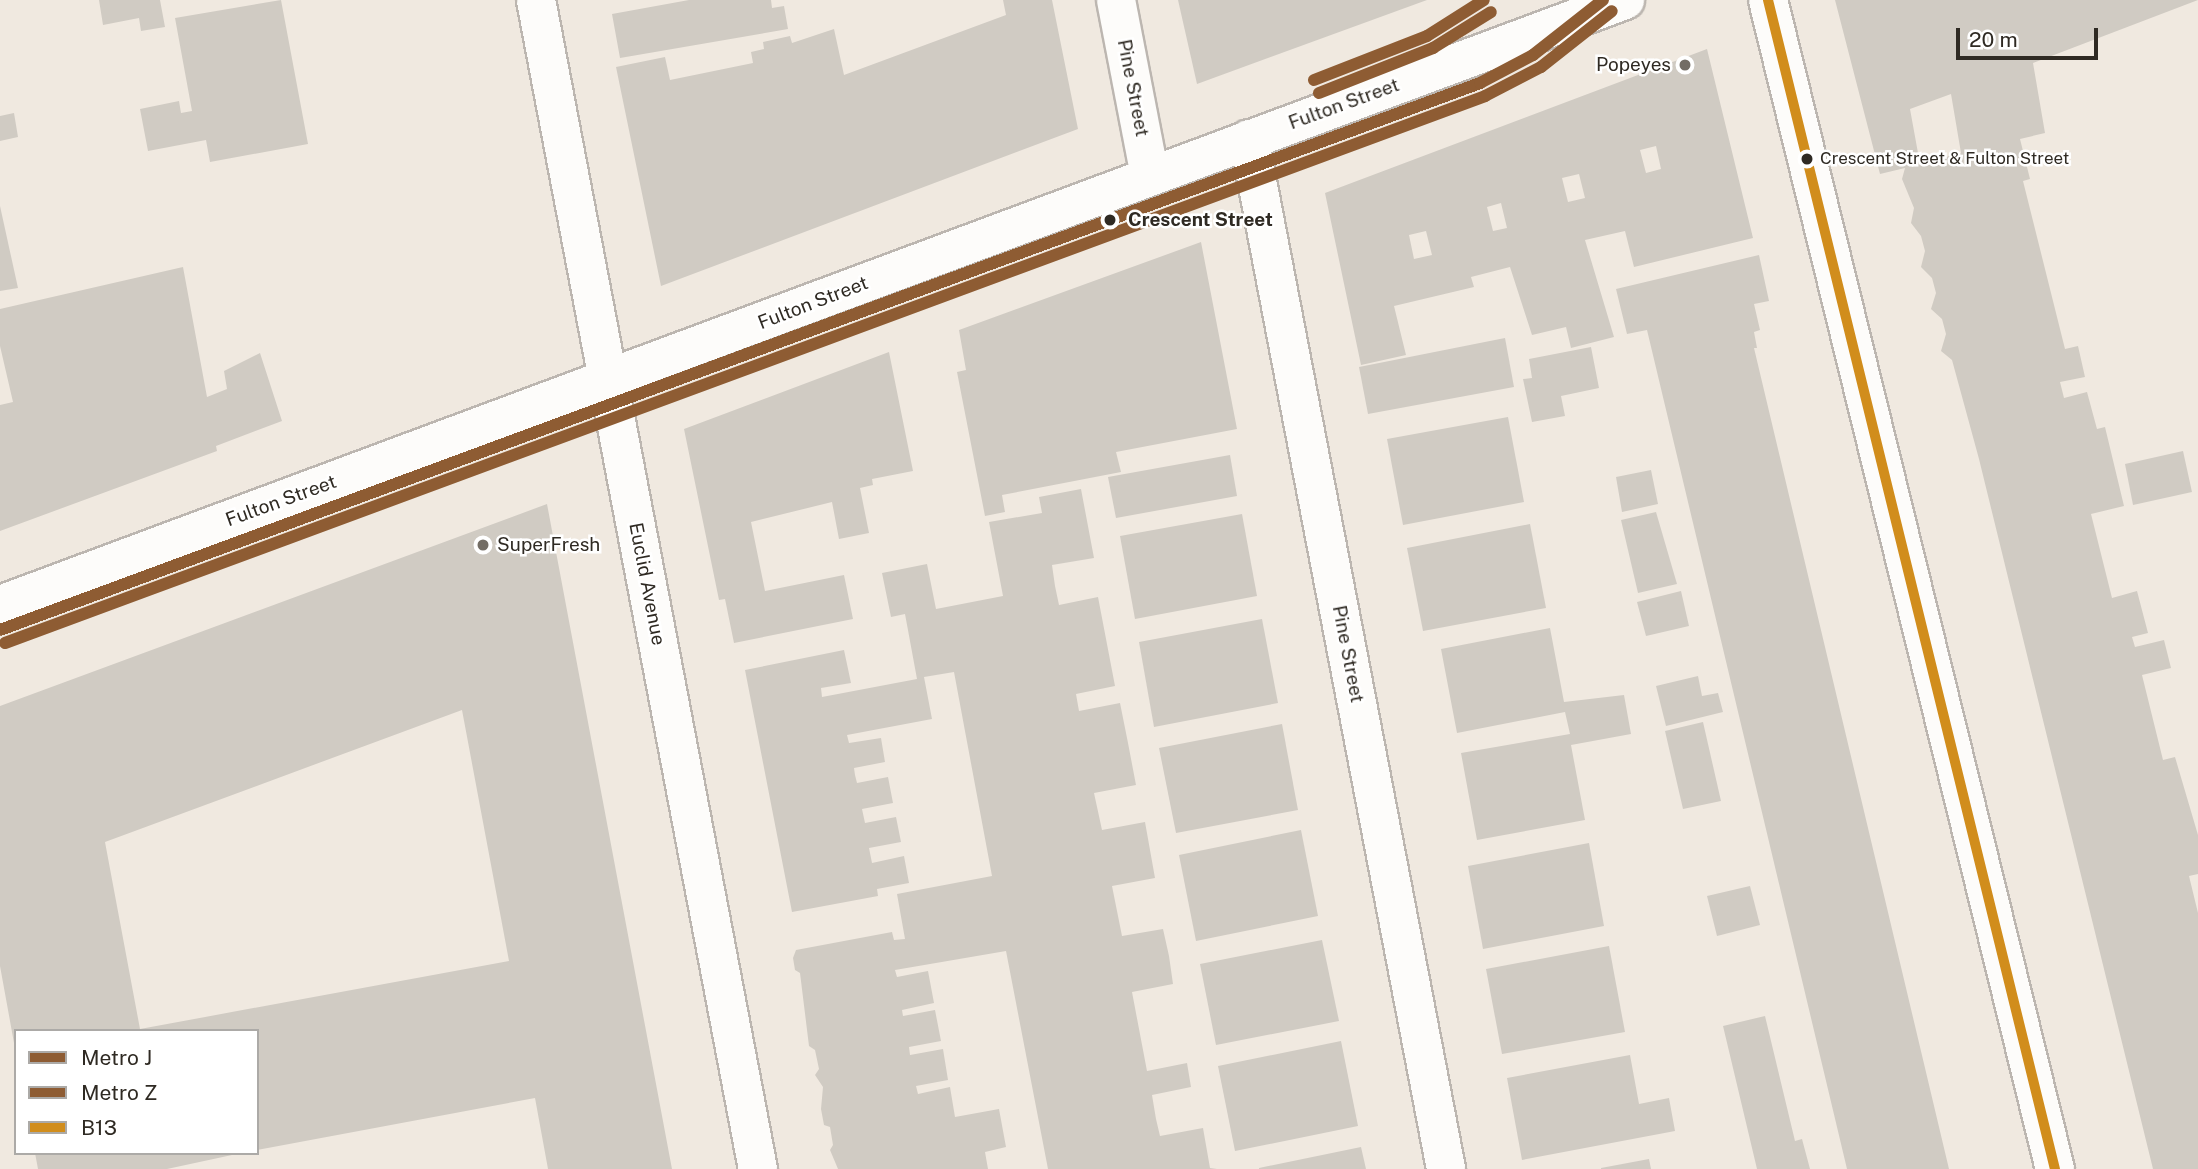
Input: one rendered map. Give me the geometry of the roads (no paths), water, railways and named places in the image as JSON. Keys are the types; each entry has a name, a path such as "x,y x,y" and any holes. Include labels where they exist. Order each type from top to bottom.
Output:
{"street":[{"name":"Euclid Avenue","path":"536,0 758,1169"},
{"name":"Pine Street","path":"1116,0 1150,176"},
{"name":"Fulton Street","path":"0,606 1625,0"},
{"path":"1768,0 2055,1169"},
{"name":"Pine Street","path":"1249,139 1446,1169"}],"metro line":[{"name":"J","path":"1314,80 1427,36 1484,0"},
{"name":"J","path":"0,630 1480,83 1533,55 1603,0"},
{"name":"Z","path":"5,643 1485,96 1541,67 1612,11"},
{"name":"Z","path":"1319,93 1433,48 1491,12"}],"place":[{"name":"Popeyes","path":"1685,65"},
{"name":"Crescent Street & Fulton Street","path":"1807,159"},
{"name":"Crescent Street","path":"1110,220"},
{"name":"SuperFresh","path":"483,545"}]}
